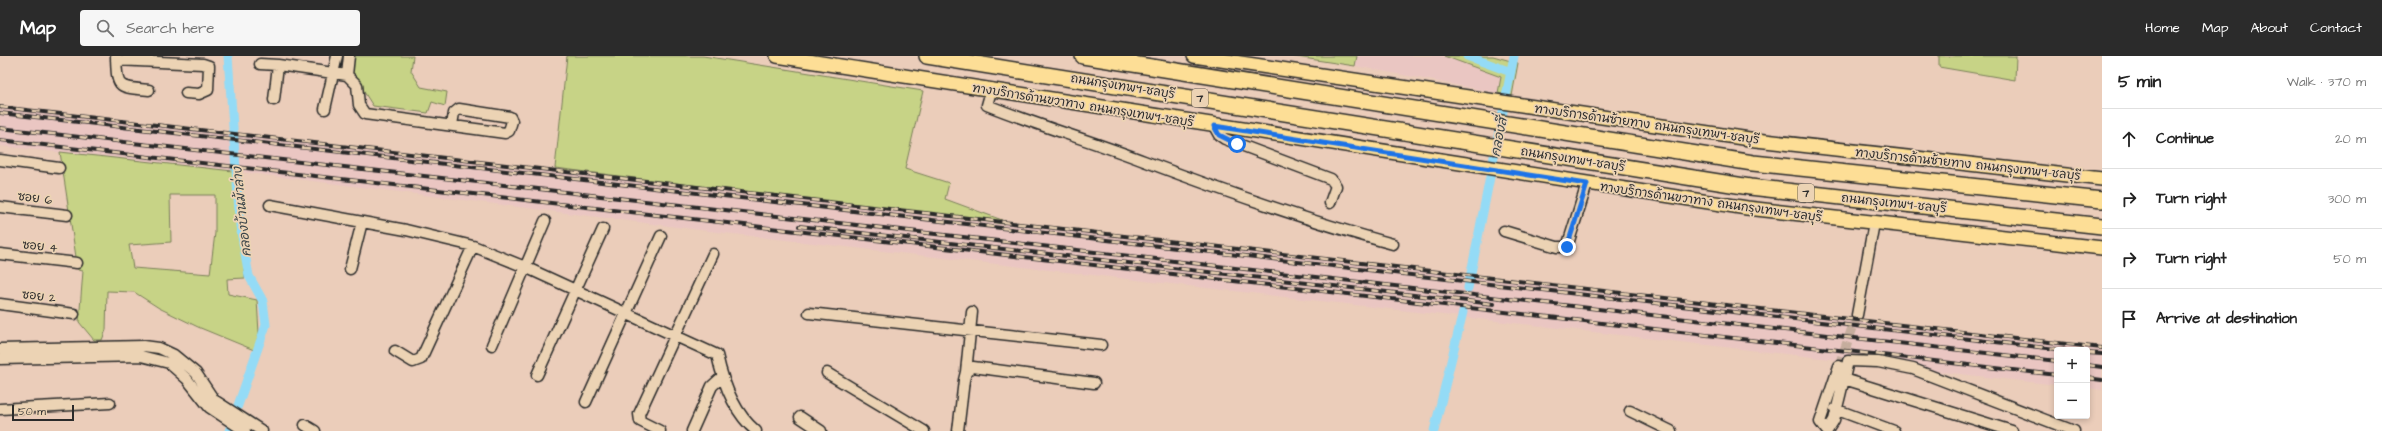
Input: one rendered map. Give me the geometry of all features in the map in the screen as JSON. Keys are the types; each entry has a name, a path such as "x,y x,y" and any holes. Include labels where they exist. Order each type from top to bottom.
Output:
{"highway":[{"name":"ถนนกรุงเทพฯ-ชลบุรี","path":"927,56 1750,187 2102,226"},
{"name":"ถนนกรุงเทพฯ-ชลบุรี","path":"1083,56 1753,163 2102,200"}],"main road":[{"name":"ทางบริการด้านขวาทาง ถนนกรุงเทพฯ-ชลบุรี","path":"777,56 1505,172 1747,208 2102,248"},
{"name":"ทางบริการด้านซ้ายทาง ถนนกรุงเทพฯ-ชลบุรี","path":"1194,56 1521,106 1764,141 2102,179"}],"street":[{"path":"325,109 337,56"},
{"path":"347,75 349,56"},
{"path":"149,90 125,87 120,84 117,80 116,58 203,64 209,66 210,84 208,90 199,94 186,93"},
{"path":"260,64 278,65 347,75 357,86 359,105 365,114 505,133 509,131 512,121 510,117 459,109 454,113 452,125"},
{"path":"274,100 278,65"},
{"path":"991,90 987,105 1040,126 1144,161 1253,202 1316,223 1394,244"},
{"path":"1214,126 1219,135 1225,139 1331,179 1336,186 1330,203"},
{"path":"0,160 59,168"},
{"path":"1504,231 1557,247 1567,247 1587,184"},
{"path":"270,205 362,222 473,246 525,267 626,313 716,355 722,377 741,413 756,431"},
{"name":"ซอย 6","path":"0,207 66,215"},
{"path":"492,345 545,221"},
{"path":"350,269 362,222"},
{"path":"1857,315 1874,223"},
{"path":"537,375 603,229"},
{"path":"586,402 661,236"},
{"path":"396,351 413,362 421,359 473,246"},
{"name":"ซอย 4","path":"0,254 77,263"},
{"path":"660,431 640,421 639,414 713,254"},
{"name":"ซอย 2","path":"0,304 74,314"},
{"path":"958,431 972,312"},
{"path":"809,313 1101,345"},
{"path":"0,349 144,346 159,348 174,355 186,364 212,403"},
{"path":"0,359 141,356 156,358 169,363 212,403 248,428 262,431"},
{"path":"1839,366 1820,422 1827,431 1834,420 1835,409 1848,361 1895,365 2074,431"},
{"path":"966,372 977,366 1094,383"},
{"path":"827,373 924,431"},
{"path":"692,431 712,386 722,377"},
{"path":"1844,379 2012,431"},
{"path":"0,409 110,403"},
{"path":"1835,409 1894,431"},
{"path":"1630,411 1671,431"},
{"path":"800,417 821,431"},
{"path":"305,425 316,431"}],"shaded area":[{"path":"1357,56 1444,56 1501,77 1498,93 1355,66"},
{"path":"0,105 2076,347 2054,347 2054,385 716,232 233,171 0,146"},
{"path":"2090,349 2102,350 2102,390 2090,388"}],"green space":[{"path":"353,56 413,56 411,71 421,87 447,92 445,106 432,102 428,113 373,106 350,70"},
{"path":"567,56 703,56 923,91 905,169 949,183 945,199 1002,220 1004,224 555,168"},
{"path":"1290,56 1357,56 1355,66"},
{"path":"1444,56 1493,56 1518,63 1512,96 1498,93 1501,77"},
{"path":"1939,56 2016,56 2015,80 1939,67"},
{"path":"60,152 233,171 245,278 227,279 228,294 257,300 259,333 254,350 198,327 159,308 134,292 107,291 106,330 102,340 94,340 79,322 83,271 78,270","holes":["170,195 215,195 215,233 210,274 133,268 129,245 171,242"]}],"waterway":[{"name":"คลองบ้านม้าล่าง","path":"228,56 240,226 249,276 263,301 266,325 229,431"},
{"path":"1467,56 1511,72"},
{"name":"คลองสี่","path":"1468,288 1514,56"},
{"name":"คลองสี่","path":"1434,431 1463,312"}],"tunnel":[{"path":"1839,366 1857,315"}],"railway":[{"path":"0,107 2102,348"},
{"path":"0,113 2054,349"},
{"path":"0,128 2054,361"},
{"path":"0,140 2054,375"},
{"path":"799,226 1494,304"},
{"path":"2090,353 2102,354"},
{"path":"2090,365 2102,367"},
{"path":"2090,378 2102,380"}],"route":[{"path":"1237,144 1219,135 1214,126 1587,184 1567,247"}]}
